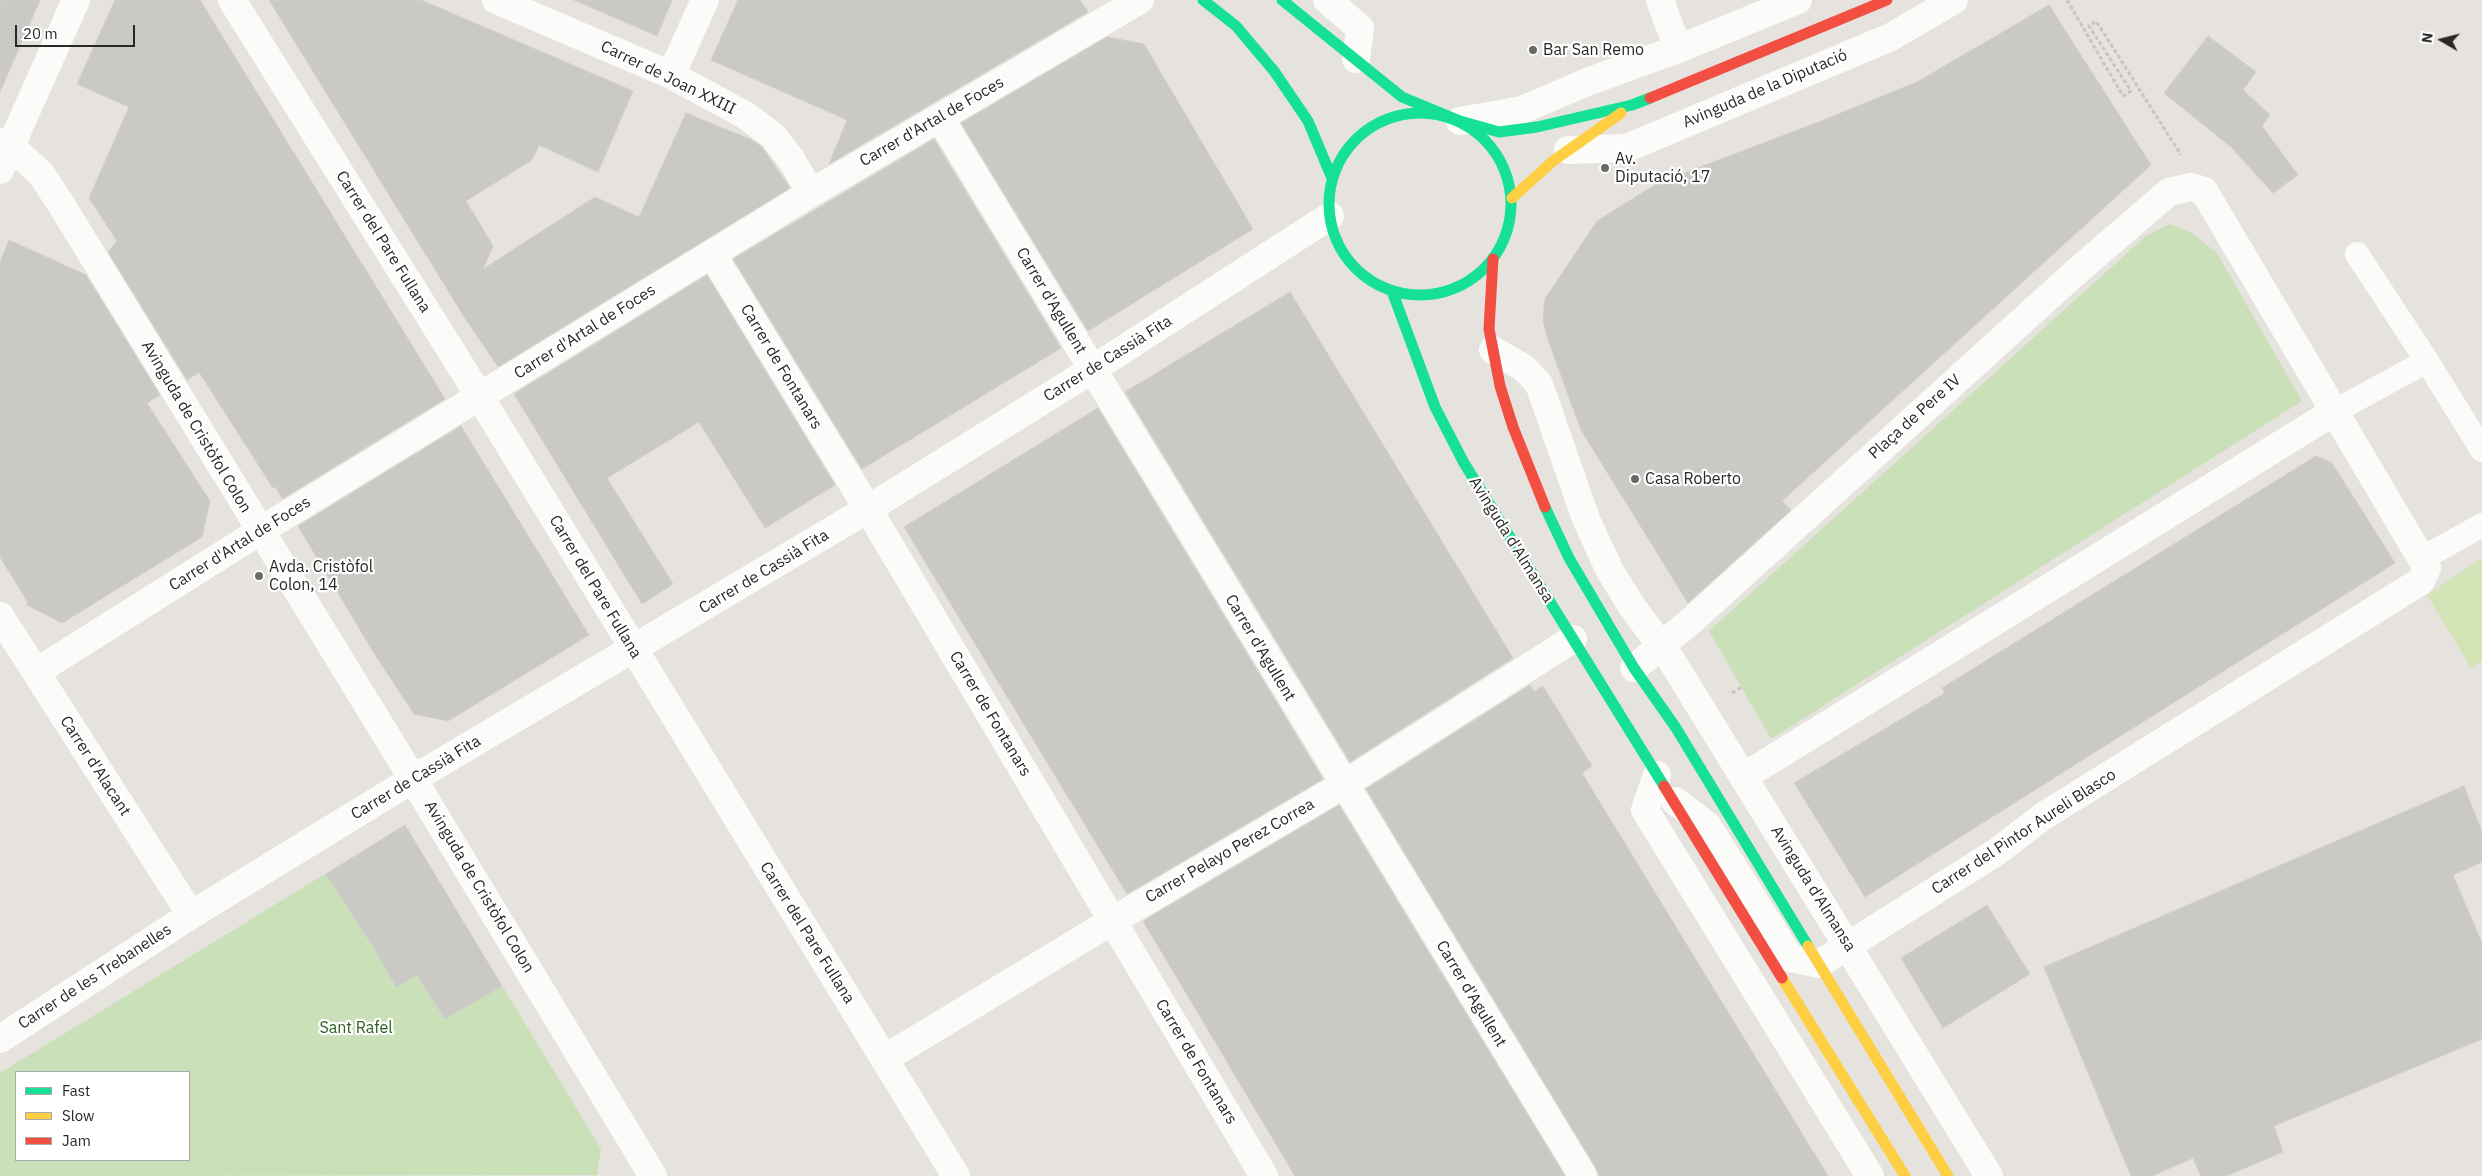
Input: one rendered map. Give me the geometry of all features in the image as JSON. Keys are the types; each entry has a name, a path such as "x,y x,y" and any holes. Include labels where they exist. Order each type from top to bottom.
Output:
{"street":[{"path":"4,153 76,0"},
{"name":"Carrer del Pare Fullana","path":"232,0 480,397 956,1176"},
{"name":"Carrer de Joan XXIII","path":"496,0 671,75 746,115 773,136 811,193"},
{"path":"671,75 705,0"},
{"name":"Carrer d'Artal de Foces","path":"36,672 260,531 811,193 1140,0"},
{"path":"1203,0 1236,26 1274,71 1308,121 1332,178"},
{"path":"1282,0 1402,97 1460,121 1481,134 1496,152 1507,174 1512,198 1511,220 1505,241 1493,260 1473,279 1448,292 1420,296 1392,292 1370,280 1350,263 1336,241 1330,216 1329,196 1332,178 1347,149 1370,127 1398,114 1430,113 1460,121 1499,132 1537,126 1632,105 1887,0"},
{"path":"1327,0 1360,28 1356,59"},
{"path":"1660,0 1678,49"},
{"path":"1460,121 1522,110 1586,82 1678,49 1798,0"},
{"name":"Avinguda de la Diputació","path":"1568,150 1627,148 1891,37 1954,0"},
{"path":"1512,198 1553,161 1632,105"},
{"name":"Carrer d'Agullent","path":"940,118 1343,785 1583,1176"},
{"name":"Avinguda de Cristòfol Colon","path":"4,153 41,174 59,201 413,779 653,1176"},
{"name":"Plaça de Pere IV","path":"1634,668 1691,621 2076,272 2169,192 2191,187 2204,191"},
{"path":"2204,191 2335,411 2422,569"},
{"name":"Carrer de Cassià Fita","path":"191,916 413,779 868,509 1093,369 1330,216"},
{"name":"Carrer de Fontanars","path":"712,254 868,509 1264,1176"},
{"name":"Avinguda d'Almansa","path":"1493,260 1489,329 1500,386 1512,428 1551,522 1569,558 1634,668 1676,728 1948,1176"},
{"name":"Avinguda d'Almansa","path":"1392,292 1435,407 1464,463 1657,775 1675,801 1905,1176"},
{"name":"Avinguda d'Almansa","path":"1493,350 1524,368 1539,384 1586,519 1610,571 1631,605 1661,645 1989,1176"},
{"path":"1743,777 2335,411"},
{"name":"Carrer del Pintor Aureli Blasco","path":"1819,964 1998,851 2042,817 2422,569"},
{"name":"Avinguda d'Almansa","path":"1631,605 1634,668"},
{"name":"Carrer d'Alacant","path":"0,616 191,916"},
{"name":"Carrer Pelayo Perez Correa","path":"884,1059 1112,921 1343,785 1573,639"},
{"path":"1657,775 1645,810 1870,1176"},
{"path":"1675,801 1707,825 1790,958 1819,964"},
{"name":"Carrer de les Trebanelles","path":"0,1039 191,916"}],"lane":[{"path":"2357,254 2482,450"},
{"path":"2335,411 2427,361"},
{"path":"2422,569 2482,525"}],"path":[{"path":"2067,0 2123,96 2131,91 2090,26 2096,21 2204,191"}],"green space":[{"path":"2170,224 2192,233 2217,253 2302,401 1771,739 1709,631 2147,235"},
{"path":"2482,558 2482,661 2471,668 2427,595"},
{"name":"Sant Rafel","path":"405,825 601,1149 597,1175 0,1176 0,1073"}],"building":[{"path":"0,0 40,0 0,92"},
{"path":"115,0 200,0 445,399 282,499 276,487 273,488 199,372 187,380 108,252 117,241 89,198 129,107 77,84"},
{"path":"269,0 421,0 633,91 598,172 539,145 532,160 466,201 493,246 483,269 595,197 639,217 686,113 752,140 762,147 790,188 498,367 463,315"},
{"path":"574,0 672,0 657,36"},
{"path":"738,0 1080,0 1088,12 829,164 847,120 711,60"},
{"path":"2049,5 2151,165 1782,501 1791,510 1688,603 1581,430 1547,337 1543,319 1545,299 1597,221 1658,183 1816,123 1917,82"},
{"path":"2208,36 2256,72 2243,90 2270,115 2262,126 2298,175 2273,193 2231,147 2164,93"},
{"path":"1107,37 1144,44 1253,229 1088,331 961,123"},
{"path":"934,139 1061,348 862,469 733,259"},
{"path":"9,240 86,275 160,395 147,403 210,501 202,537 62,623 27,605 27,601 0,557 0,262"},
{"path":"707,275 835,485 765,528 699,422 607,478 673,584 642,604 514,394"},
{"path":"1290,292 1513,658 1350,762 1125,392"},
{"path":"1098,408 1323,779 1127,894 904,527"},
{"path":"461,426 589,635 448,721 414,714 372,650 298,526"},
{"path":"2316,456 2332,463 2395,563 1865,897 1794,783 1945,693 1942,688"},
{"path":"1530,685 1534,692 1543,686 1592,766 1582,773 1828,1176 1599,1176 1596,1168 1366,789"},
{"path":"2464,786 2482,832 2482,862 2453,875 2482,943 2482,1039 2274,1126 2283,1152 2226,1176 2201,1176 2193,1158 2152,1176 2131,1176 2044,967"},
{"path":"1339,805 1565,1176 1295,1176 1143,921"},
{"path":"405,825 502,986 445,1019 417,975 396,987 375,950 326,874"},
{"path":"1987,905 2030,974 1943,1028 1901,958"}],"traffic: fast":[{"path":"1203,0 1236,26 1274,71 1308,121 1332,178"},
{"path":"1282,0 1402,97 1460,121 1499,132 1537,127 1632,105 1650,98"},
{"path":"1429,113 1455,120 1471,128 1490,146 1504,169 1511,195 1511,204 1511,213 1504,239 1496,255 1478,274 1471,280 1446,291 1429,295 1411,295 1385,288 1369,280 1344,255 1336,239 1331,222 1329,195 1336,169 1344,153 1369,128 1385,120 1402,115 1429,113"},
{"path":"1392,291 1435,407 1464,463 1664,786"},
{"path":"1545,507 1569,558 1634,668 1676,728 1808,946"}],"traffic: slow":[{"path":"1512,198 1553,161 1621,113"},
{"path":"1808,946 1948,1176"},
{"path":"1782,978 1905,1176"}],"traffic: jam":[{"path":"1650,98 1887,0"},
{"path":"1493,259 1489,329 1500,386 1513,427 1545,507"},
{"path":"1664,786 1782,978"}],"place":[{"name":"Bar San Remo","path":"1533,50"},
{"name":"Av. Diputació, 17","path":"1605,168"},
{"name":"Casa Roberto","path":"1635,479"},
{"name":"Avda. Cristòfol Colon, 14","path":"259,576"}]}
